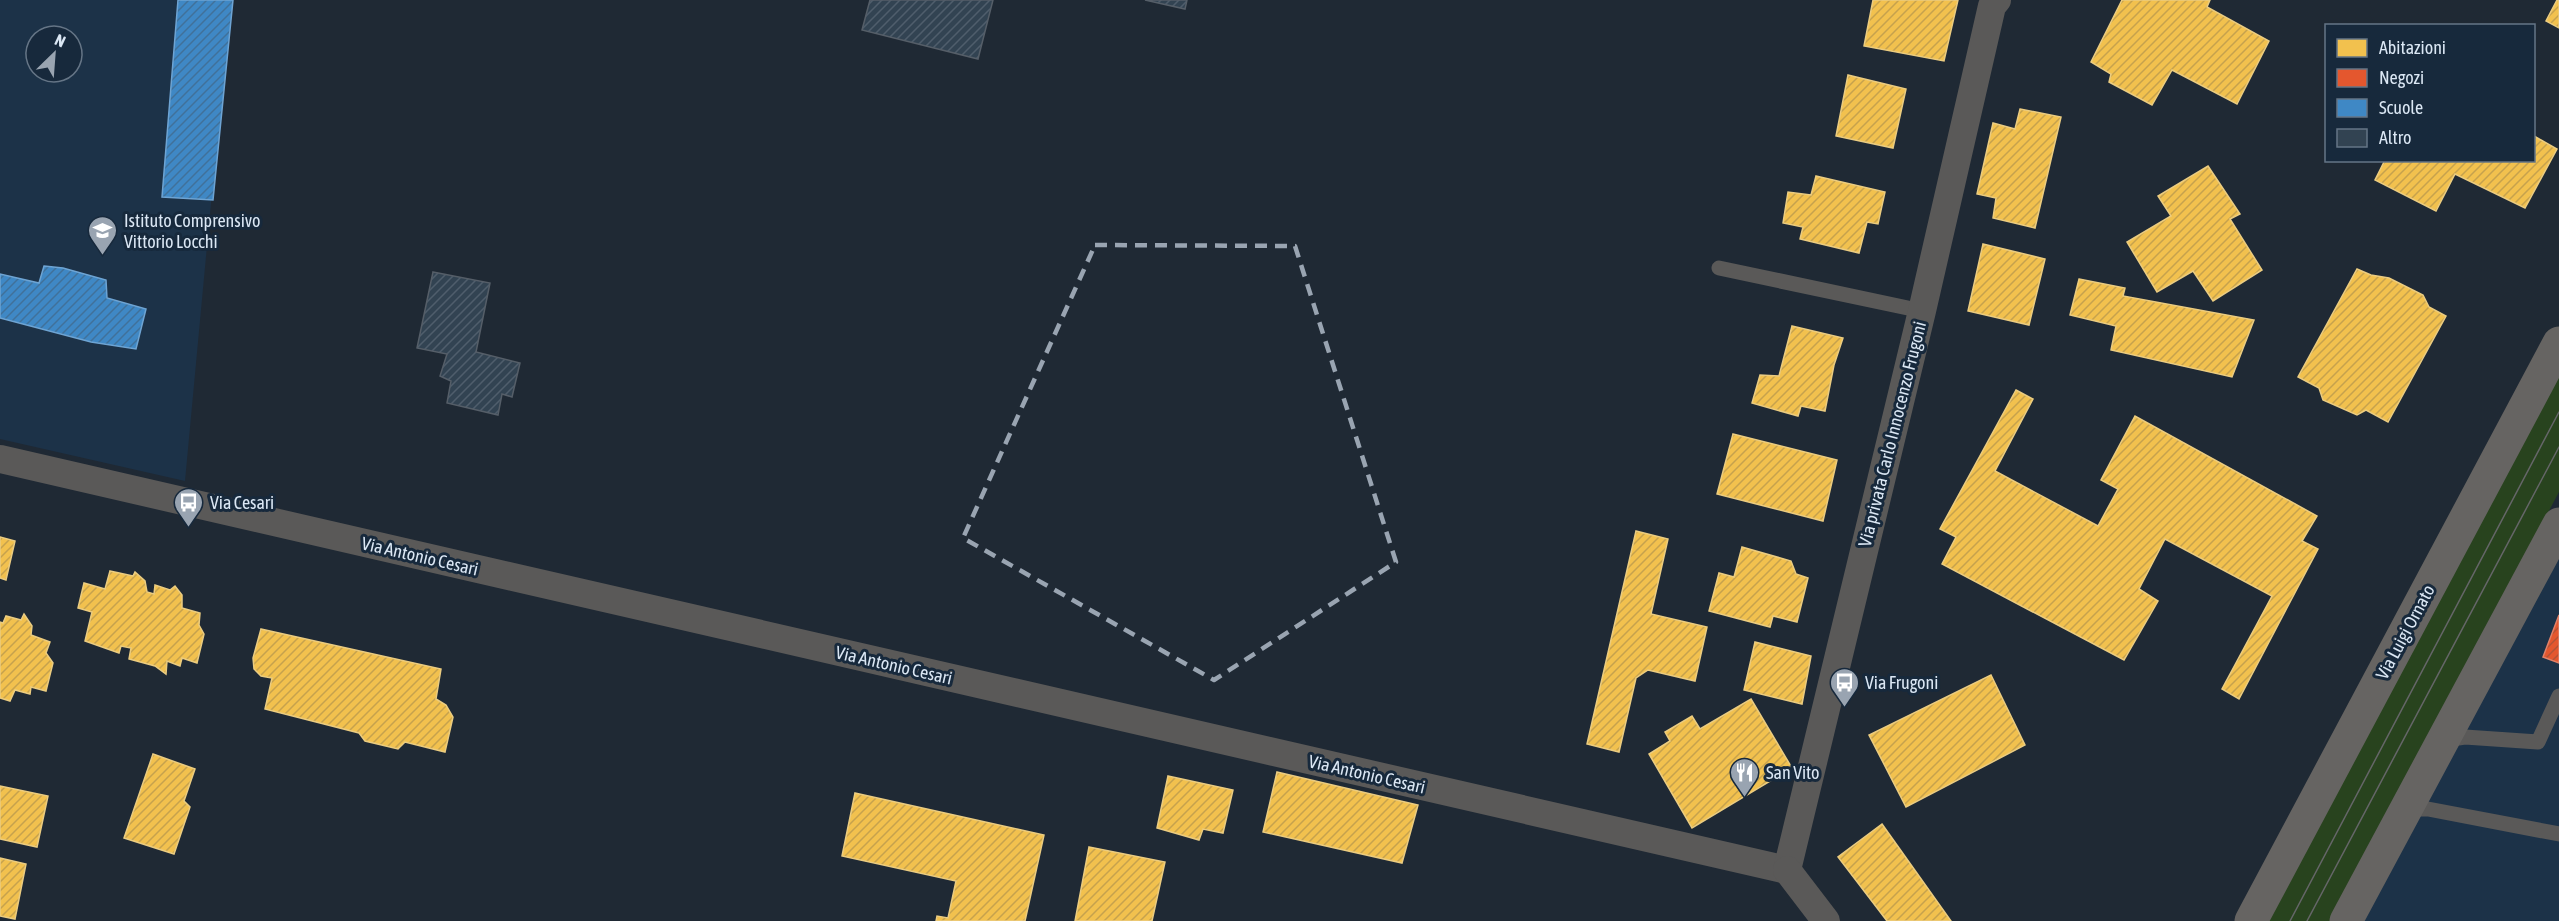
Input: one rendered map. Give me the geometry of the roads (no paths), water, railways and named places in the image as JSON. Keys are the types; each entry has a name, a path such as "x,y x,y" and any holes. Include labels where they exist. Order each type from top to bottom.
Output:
{"main road":[{"name":"Via Luigi Ornato","path":"2251,921 2559,343"},
{"path":"2346,921 2443,740 2550,557 2559,524"}],"street":[{"name":"Via privata Carlo Innocenzo Frugoni","path":"1787,870 1922,311 1992,6 1997,0"},
{"name":"Via Antonio Cesari","path":"0,459 1787,870"},
{"path":"1787,870 1826,921"}],"lane":[{"path":"1719,268 1922,311"},
{"path":"2443,740 2465,737 2538,742 2559,696"},
{"path":"2406,809 2428,809 2559,834"}],"tram line":[{"path":"2290,921 2559,412"},
{"path":"2307,921 2559,447"}],"place":[{"name":"Istituto Comprensivo Vittorio Locchi","path":"103,256"},
{"name":"Via Cesari","path":"189,528"},
{"name":"Via Frugoni","path":"1844,708"},
{"name":"San Vito","path":"1745,798"}]}
